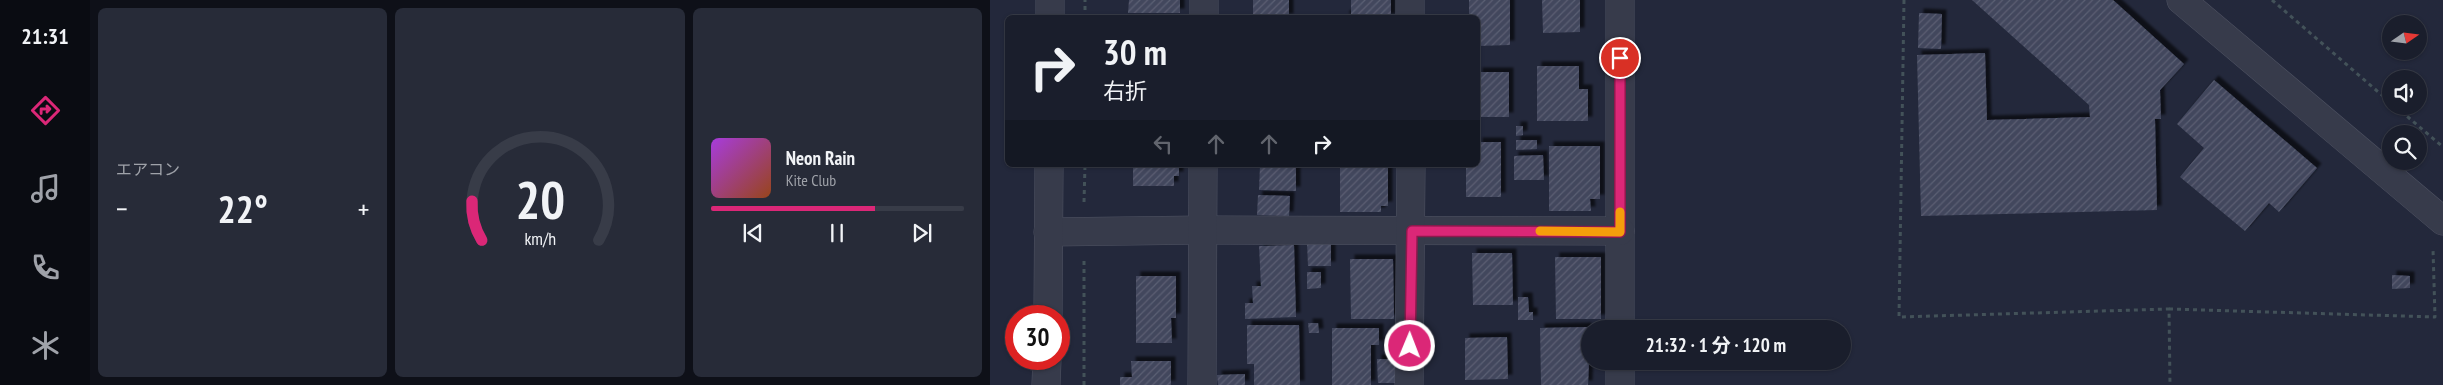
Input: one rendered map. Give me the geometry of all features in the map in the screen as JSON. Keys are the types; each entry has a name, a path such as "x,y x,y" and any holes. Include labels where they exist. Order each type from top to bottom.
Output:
{"street":[{"path":"1050,0 1050,15"},
{"path":"1204,0 1204,15"},
{"path":"1410,0 1410,15"},
{"path":"1620,0 1620,320"},
{"path":"2181,0 2438,217"},
{"path":"1048,305 1049,167"},
{"path":"1202,385 1203,167"},
{"path":"1409,385 1412,231 1411,167"},
{"path":"1048,232 1203,230 1620,232"},
{"path":"1046,385 1047,370"},
{"path":"1620,370 1620,385"}],"path":[{"path":"1085,0 1085,15"},
{"path":"1904,0 1899,317 2169,309 2435,317 2438,217"},
{"path":"2272,0 2382,95"},
{"path":"2406,115 2443,147"},
{"path":"1084,385 1085,167"},
{"path":"2169,309 2170,385"}],"building":[{"path":"1129,0 1180,0 1180,13 1128,13"},
{"path":"1253,0 1289,0 1289,15 1253,15"},
{"path":"1351,0 1391,0 1391,15 1345,15 1351,14"},
{"path":"1469,0 1510,0 1510,45 1480,46 1480,15 1469,15"},
{"path":"1542,0 1580,0 1580,32 1543,33"},
{"path":"1972,0 2113,0 2184,64 2160,90 2161,119 2155,119 2157,210 1921,216 1917,55 1985,53 1987,120 2090,117 2089,105"},
{"path":"1919,13 1942,14 1941,49 1918,48"},
{"path":"1537,66 1579,66 1579,89 1588,89 1588,121 1537,121"},
{"path":"1480,72 1509,72 1509,117 1480,117"},
{"path":"2214,80 2317,168 2279,212 2269,203 2245,231 2180,177 2204,148 2177,124"},
{"path":"1516,126 1523,126 1523,135 1516,136"},
{"path":"1516,140 1537,140 1537,149 1516,150"},
{"path":"1480,142 1501,142 1501,197 1466,197 1466,167 1480,167"},
{"path":"1549,146 1600,146 1600,199 1590,199 1591,211 1549,211"},
{"path":"1543,155 1544,180 1514,180 1514,156"},
{"path":"1133,167 1179,167 1179,176 1174,176 1174,186 1133,186"},
{"path":"1260,167 1296,167 1296,191 1259,190"},
{"path":"1340,167 1388,167 1388,206 1381,206 1381,212 1340,212"},
{"path":"1258,195 1290,196 1289,216 1257,215"},
{"path":"1307,243 1331,243 1331,266 1308,266"},
{"path":"1294,245 1296,317 1245,319 1245,303 1253,303 1252,286 1261,286 1259,246"},
{"path":"1472,253 1512,253 1513,305 1473,305"},
{"path":"1555,257 1601,257 1601,319 1556,319"},
{"path":"1350,259 1393,259 1394,319 1351,319"},
{"path":"1307,272 1321,272 1321,288 1307,289"},
{"path":"2392,275 2410,276 2410,288 2392,289"},
{"path":"1136,276 1176,276 1176,318 1171,318 1172,343 1136,343"},
{"path":"1518,297 1528,297 1529,312 1533,312 1533,320 1518,320"},
{"path":"1308,323 1318,323 1319,333 1309,333"},
{"path":"1247,325 1299,325 1300,385 1254,385 1254,364 1247,364"},
{"path":"1581,327 1581,370 1589,370 1588,385 1541,385 1540,328"},
{"path":"1332,328 1379,328 1379,345 1371,345 1371,385 1332,385"},
{"path":"1507,337 1508,379 1465,380 1465,338"},
{"path":"1377,359 1395,359 1396,383 1378,383"},
{"path":"1131,361 1171,361 1171,385 1120,385 1120,377 1132,377"},
{"path":"1245,374 1245,385 1218,385 1217,375"}],"slow traffic":[{"path":"1540,231 1620,232 1620,212"}],"route":[{"path":"1410,346 1412,231 1620,232 1620,58"}]}
